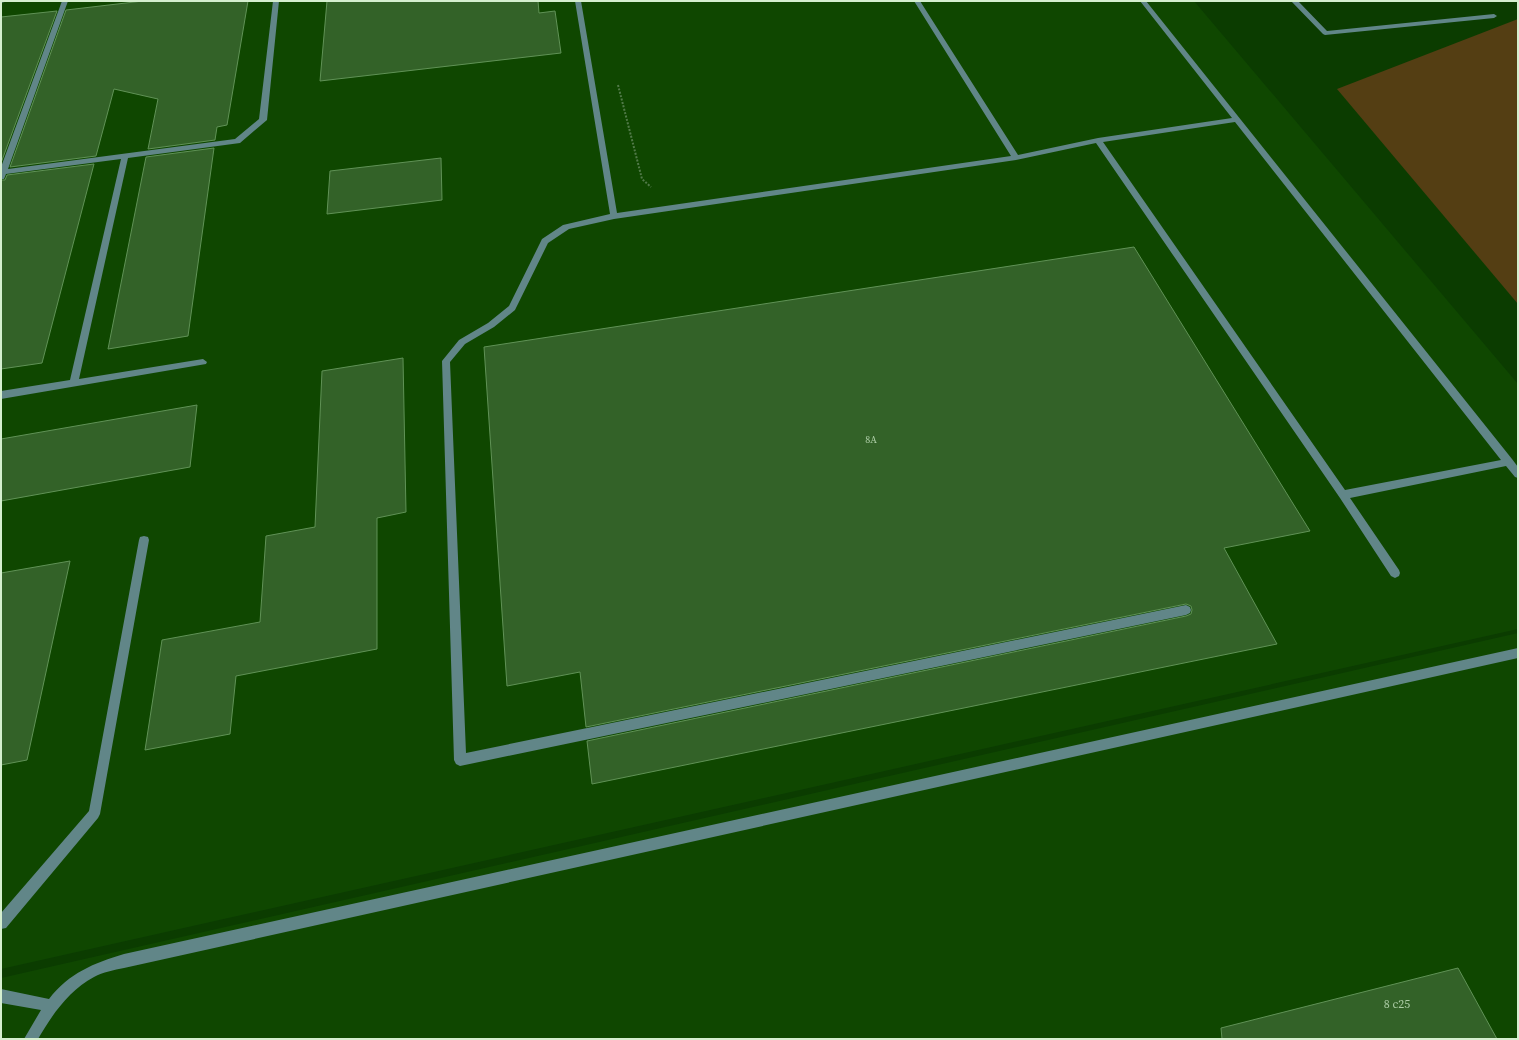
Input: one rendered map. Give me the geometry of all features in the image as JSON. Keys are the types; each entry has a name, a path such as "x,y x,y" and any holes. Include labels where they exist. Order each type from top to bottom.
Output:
{"lane":[{"path":"65,1 2,175 237,141 263,120 276,1"},
{"path":"578,1 614,216"},
{"path":"917,1 1016,158"},
{"path":"1143,1 1518,474"},
{"path":"1294,1 1325,33 1494,16"},
{"path":"1186,610 460,760 446,361 462,342 491,325 512,308 545,241 566,228 614,216 1016,158 1098,140 1237,119"},
{"path":"1098,140 1343,495 1395,573"},
{"path":"74,383 125,156"},
{"path":"1,395 203,362"},
{"path":"1343,495 1509,462"},
{"path":"1,923 94,814 144,540"},
{"path":"31,1039 38,1024 51,1006 71,986 91,972 124,961 1518,653"},
{"path":"1,996 51,1006"}],"path":[{"path":"618,83 642,179 652,188"}],"shaded area":[{"path":"1,1 1194,1 1518,384 1518,629 1,969"},
{"path":"1518,19 1518,304 1337,89"},
{"path":"1518,633 1518,1039 1,1039 1,978"}],"building":[{"path":"143,1 248,1 227,125 217,127 215,140 148,149 158,99 114,89 96,156 10,167 66,10"},
{"path":"327,1 538,1 539,13 555,11 561,53 320,81"},
{"path":"57,11 1,163 1,17"},
{"path":"214,148 188,336 108,349 146,157"},
{"path":"441,158 442,200 327,214 330,171"},
{"path":"94,164 42,363 1,369 1,180 5,180 7,175"},
{"path":"1134,247 1310,531 1224,548 1277,644 592,784 587,741 1186,616 1191,614 1191,606 1186,604 586,727 580,672 507,686 484,347"},
{"path":"403,358 406,512 377,518 377,649 236,676 230,734 145,750 162,640 260,622 266,536 315,527 322,371"},
{"path":"197,405 190,467 1,501 1,439"},
{"path":"70,561 27,760 1,765 1,573"},
{"path":"1458,968 1497,1039 1222,1039 1221,1028"}]}
